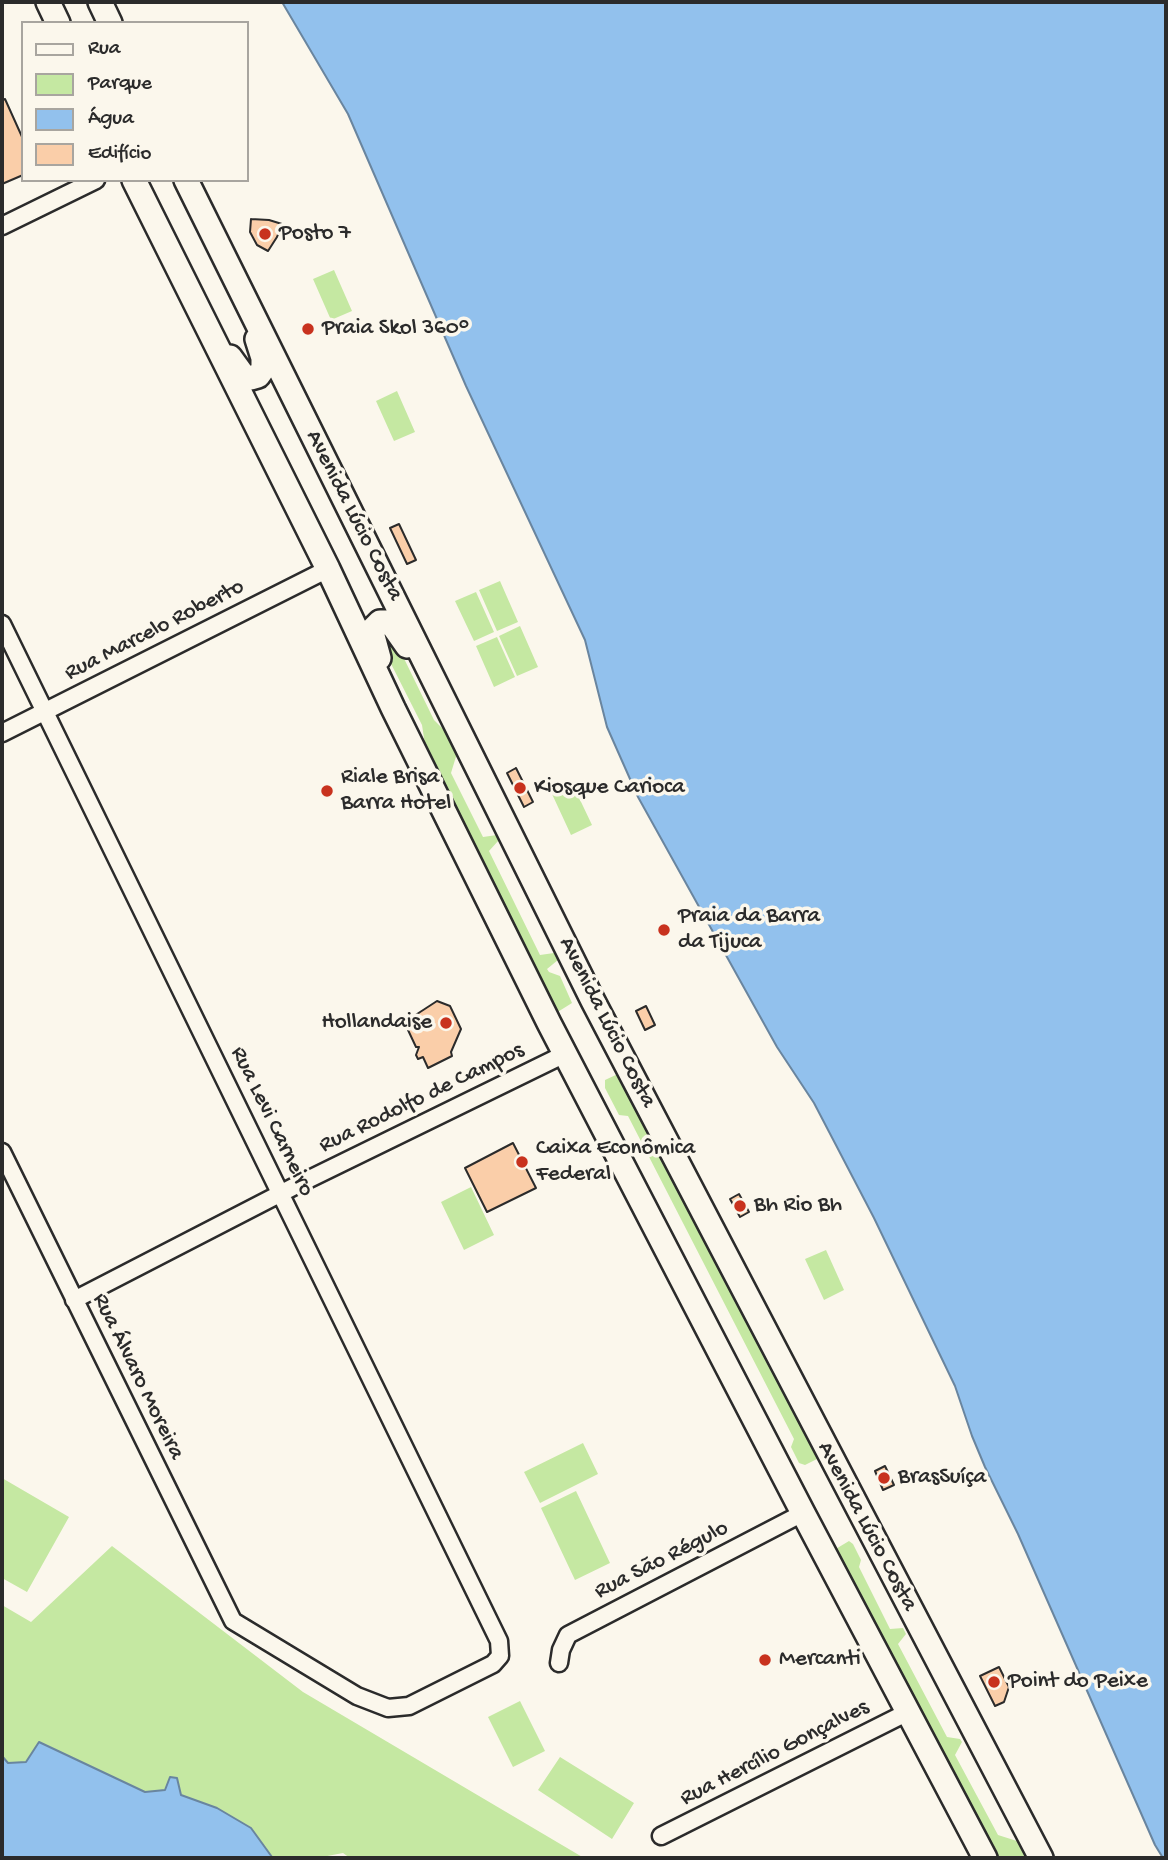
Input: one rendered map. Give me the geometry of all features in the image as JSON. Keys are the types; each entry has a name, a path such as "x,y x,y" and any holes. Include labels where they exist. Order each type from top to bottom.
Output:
{"main road":[{"path":"48,2 57,21"},
{"path":"100,2 109,21"},
{"name":"Avenida Lúcio Costa","path":"135,182 565,1054 985,1858"},
{"name":"Avenida Lúcio Costa","path":"187,182 593,1001 1041,1858"},
{"path":"204,320 243,375 258,376 263,369 263,358 246,301"},
{"path":"393,708 373,636 373,629 380,622 393,626 445,700"}],"street":[{"path":"2,226 92,182"},
{"name":"Rua Marcelo Roberto","path":"2,733 328,569"},
{"name":"Rua Levi Carneiro","path":"2,624 499,1641 500,1656 493,1664 408,1706 388,1708 357,1696 233,1622"},
{"name":"Rua Rodolfo de Campos","path":"74,1300 281,1193 565,1054"},
{"name":"Rua Álvaro Moreira","path":"2,1152 233,1622"},
{"name":"Rua São Régulo","path":"559,1663 568,1635 803,1513"},
{"name":"Rua Hercílio Gonçalves","path":"661,1836 908,1712"}],"green space":[{"path":"334,270 352,311 331,320 313,279"},
{"path":"397,391 415,432 394,441 376,401"},
{"path":"500,581 518,622 497,631 479,590"},
{"path":"476,592 494,632 474,641 455,601"},
{"path":"520,626 538,667 517,676 499,636"},
{"path":"387,634 394,638 434,720 452,738 458,750 451,773 483,837 497,835 499,840 489,851 540,955 554,953 558,960 547,969 560,976 572,1003 556,1013 426,751 422,725 381,644"},
{"path":"497,637 515,677 494,687 476,646"},
{"path":"573,785 592,825 571,835 552,794"},
{"path":"620,1073 819,1458 805,1465 799,1463 791,1447 794,1439 628,1116 619,1115 605,1088 605,1080"},
{"path":"471,1187 494,1235 464,1250 441,1202"},
{"path":"826,1250 844,1290 824,1300 805,1259"},
{"path":"583,1443 598,1474 540,1503 524,1472"},
{"path":"2,1478 69,1517 27,1592 2,1578"},
{"path":"576,1491 610,1563 575,1580 541,1508"},
{"path":"849,1541 861,1560 859,1567 890,1629 903,1628 906,1634 898,1644 947,1737 960,1739 962,1742 955,1755 998,1835 1020,1842 1027,1858 996,1858 834,1550"},
{"path":"112,1546 303,1692 584,1858 350,1858 343,1853 317,1858 272,1857 251,1828 217,1808 165,1790 145,1792 40,1742 26,1762 8,1763 2,1756 2,1605 31,1622"},
{"path":"520,1701 545,1751 513,1767 488,1717"},
{"path":"560,1757 634,1803 612,1839 538,1790"}],"water":[{"path":"282,2 1166,2 1166,1858 1163,1858 1155,1845 1018,1534 985,1467 955,1386 874,1218 814,1103 777,1047 638,797 607,727 585,640 466,386 348,114"},
{"path":"39,1742 145,1792 165,1790 170,1777 177,1778 181,1795 217,1808 251,1828 272,1857 282,1858 2,1858 2,1756 8,1763 26,1762"}],"building":[{"path":"5,99 21,135 21,176 2,184 2,100"},
{"name":"Posto 7","path":"251,219 282,224 268,251 257,245 250,232"},
{"path":"399,524 416,560 407,564 390,528"},
{"name":"Kiosque Carioca","path":"516,768 533,802 524,807 507,773"},
{"path":"437,1001 450,1006 461,1029 451,1052 452,1056 428,1068 423,1057 418,1059 416,1055 419,1047 416,1047 408,1030 414,1016"},
{"path":"646,1006 655,1025 645,1030 636,1011"},
{"path":"513,1143 536,1188 487,1212 465,1168"},
{"name":"Bh Rio Bh","path":"739,1194 749,1212 740,1217 730,1199"},
{"name":"BrasSuíça","path":"885,1466 894,1485 883,1490 875,1471"},
{"name":"Point do Peixe","path":"999,1667 1009,1687 1004,1702 995,1706 980,1676"}],"place":[{"name":"Posto 7","path":"265,234"},
{"name":"Praia Skol 360°","path":"308,329"},
{"name":"Kiosque Carioca","path":"520,788"},
{"name":"Riale Brisa Barra Hotel","path":"327,791"},
{"name":"Praia da Barra da Tijuca","path":"664,930"},
{"name":"Hollandaise","path":"446,1023"},
{"name":"Caixa Econômica Federal","path":"522,1162"},
{"name":"Bh Rio Bh","path":"740,1206"},
{"name":"BrasSuíça","path":"884,1478"},
{"name":"Mercanti","path":"765,1660"},
{"name":"Point do Peixe","path":"994,1682"}]}
